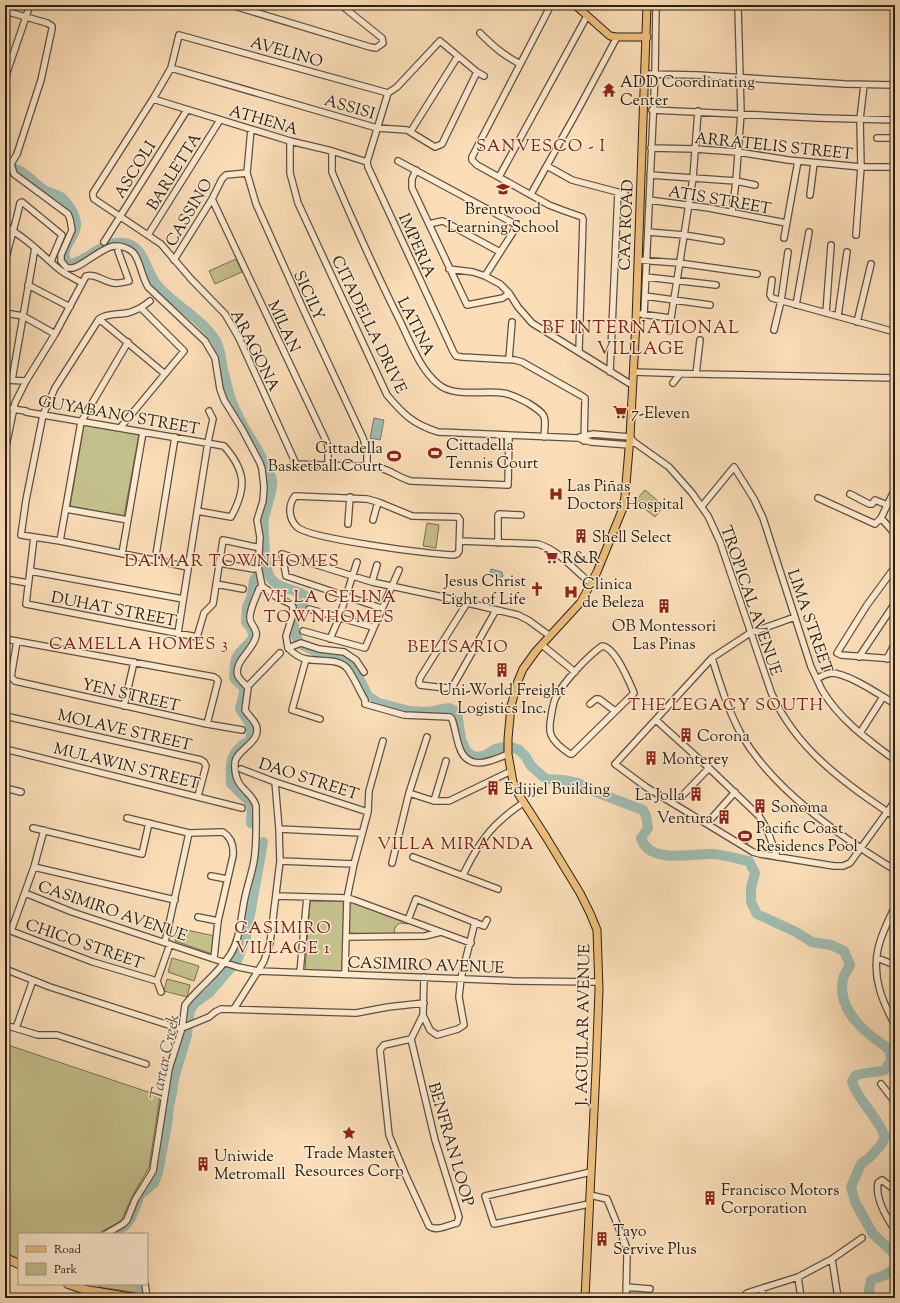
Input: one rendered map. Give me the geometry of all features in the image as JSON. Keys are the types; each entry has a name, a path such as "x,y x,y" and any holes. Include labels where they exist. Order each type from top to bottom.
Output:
{"highway":[{"path":"5,1258 18,1264"},
{"path":"71,1285 116,1297 134,1298"}],"main road":[{"path":"575,5 607,34 617,37 646,37"},
{"name":"CAA ROAD","path":"631,441 647,5"},
{"path":"542,645 581,602 592,584 623,508 631,441"},
{"name":"J. AGUILAR AVENUE","path":"542,645 524,669 518,681 511,706 508,752 513,782 590,912 597,930 598,982 596,1078 584,1298"}],"street":[{"path":"5,78 30,5"},
{"path":"234,5 370,47 376,48 379,46 383,40 341,5"},
{"path":"551,5 472,157 477,165 562,210 580,215 583,219 579,352"},
{"path":"644,315 652,110 655,75 656,5"},
{"path":"732,212 736,182 741,113 738,7"},
{"path":"5,11 47,23 52,26 41,80 17,154 9,165 14,174 68,214 72,230 61,255 61,261 67,268 78,266 110,247 117,246 130,250 136,257 148,287 205,341 215,358 220,389 224,400 242,429 262,469 264,487 263,501 257,520 260,538 256,568 262,585 278,598 291,604 293,608 292,617 286,636 289,647 296,655 306,660 319,660 344,665 349,670 366,704 404,715 447,716 452,718 459,747 462,754 468,760 477,763 485,762 508,752"},
{"path":"499,176 587,16"},
{"path":"480,33 495,49 520,64"},
{"name":"ARAGONA","path":"179,35 171,68 93,193 93,196 94,199 161,244 174,260 225,314 239,338 296,464 384,469 400,478 411,481 508,485 509,436"},
{"name":"AVELINO","path":"179,35 388,93"},
{"path":"531,194 617,37"},
{"path":"367,162 388,93 397,87 440,41 477,72 484,76"},
{"path":"411,131 458,56"},
{"name":"ASSISI","path":"171,68 377,128 411,131 435,147 440,145 477,72"},
{"path":"645,74 895,85"},
{"path":"856,235 861,167 860,119 864,84"},
{"name":"ATHENA","path":"153,99 290,141 332,150 367,162"},
{"name":"ASCOLI","path":"104,242 187,110"},
{"path":"652,110 895,120"},
{"path":"669,331 693,178 698,111"},
{"name":"BARLETTA","path":"148,235 220,120"},
{"name":"SICILY","path":"252,129 247,173 252,192 262,220 363,438 367,451 366,467"},
{"path":"877,138 895,138"},
{"name":"CITADELLA DRIVE","path":"290,141 290,174 298,203 387,395 400,410 422,426 438,432 582,438 603,443 631,441"},
{"name":"ARRATELIS STREET","path":"651,148 738,152 814,163 861,167 895,167"},
{"name":"LATINA","path":"332,150 332,172 337,184 378,276 421,364 428,374 441,387 454,391 502,393 521,399 544,415 544,437"},
{"path":"398,161 515,224 516,226 485,276"},
{"path":"784,238 798,161"},
{"name":"IMPERIA","path":"367,162 371,174 452,351 456,356 462,357 509,359 522,362 582,396 585,401 582,438"},
{"path":"810,195 814,163"},
{"path":"547,166 572,180 625,194"},
{"path":"416,170 412,179 412,188 467,305 503,298 509,293"},
{"name":"CASSINO","path":"174,260 212,199 222,179 226,175 247,173"},
{"path":"650,175 755,185"},
{"path":"610,372 618,192"},
{"name":"MILAN","path":"212,199 328,445 328,466"},
{"name":"ATIS STREET","path":"649,200 688,204 786,224"},
{"path":"5,263 16,224 20,203 22,202 62,235 51,261"},
{"path":"429,224 442,221 445,222 500,252"},
{"path":"5,228 13,231 60,269 82,283"},
{"path":"648,232 684,235 721,241"},
{"path":"796,305 809,232"},
{"path":"826,313 831,245"},
{"path":"12,380 24,316 34,248"},
{"path":"5,451 13,409 26,381 70,307 86,276 91,275 114,283 129,281 118,251"},
{"path":"774,330 781,301 788,252"},
{"path":"838,316 847,252"},
{"path":"638,260 679,263 757,274"},
{"path":"857,322 871,264"},
{"path":"450,269 473,272 485,276 500,284 509,293 518,307 532,323 632,385"},
{"path":"646,277 716,285"},
{"path":"772,280 770,296 772,298 895,332"},
{"path":"28,285 70,307"},
{"path":"645,296 710,305"},
{"path":"150,301 141,308 127,313 106,315 99,318 55,388 43,415 26,500 21,535 60,541 188,567"},
{"path":"120,428 184,351 141,308"},
{"path":"5,313 24,316 54,334"},
{"path":"636,313 670,318"},
{"path":"99,318 165,374"},
{"path":"509,359 512,322"},
{"path":"696,374 700,340"},
{"path":"60,541 81,422 128,342"},
{"path":"633,372 895,378"},
{"path":"673,383 680,374"},
{"path":"5,380 26,381"},
{"name":"GUYABANO STREET","path":"5,408 81,422 208,442 224,446 239,467 242,480 242,492 237,505 231,517 197,511"},
{"path":"178,633 208,442 213,419 209,411"},
{"path":"122,554 143,432"},
{"name":"CITADELLA DRIVE","path":"582,438 593,434 604,434 631,441"},
{"path":"603,443 604,434"},
{"path":"155,560 175,437"},
{"name":"TROPICAL AVENUE","path":"631,441 668,467 685,484 708,516 720,542 773,697 792,732 827,767 849,785 895,817"},
{"name":"LIMA STREET","path":"702,506 734,467 754,499 763,518 811,667 817,679 828,699 842,716 860,733 895,760"},
{"path":"818,498 875,524 881,518 895,489"},
{"path":"850,494 869,504 872,504 875,500 887,505"},
{"path":"295,496 350,497 378,502 412,516 458,517 460,520 459,551 457,554 450,555 322,536 301,530 297,527 290,512 290,502 295,496"},
{"path":"348,524 350,497"},
{"path":"373,520 378,502"},
{"path":"66,509 128,520"},
{"path":"498,542 498,515 521,515"},
{"path":"881,518 895,534"},
{"path":"5,579 28,583 34,537"},
{"path":"243,589 216,584 223,540 256,547"},
{"path":"460,541 538,544 550,548 561,555 578,573 592,584"},
{"path":"381,608 286,576 282,554 372,582 467,602 523,617 550,636"},
{"path":"330,639 339,618 356,562"},
{"path":"219,563 256,568"},
{"path":"372,582 377,565"},
{"path":"895,566 866,605 837,653 841,655 859,657 895,659"},
{"path":"303,631 365,648 381,608 399,570"},
{"path":"30,571 183,599"},
{"name":"DUHAT STREET","path":"28,583 26,604 197,637 204,613 213,604 216,584"},
{"path":"248,686 239,677 238,669 241,661 251,648 256,638 256,632 250,621 250,615 259,589 262,585"},
{"path":"467,602 420,678 419,682 423,686 445,688 453,686 496,610"},
{"path":"859,657 895,603"},
{"path":"309,609 373,628"},
{"path":"795,617 750,633 712,658 615,764 646,787 744,848 760,854 844,866 850,863 862,848 895,801"},
{"path":"5,639 214,677 218,681 207,724"},
{"name":"YEN STREET","path":"17,641 11,677 15,681 207,724 242,730"},
{"path":"887,659 895,643"},
{"path":"289,647 301,644 319,649 344,652 356,660 364,672"},
{"path":"542,645 575,672"},
{"path":"602,646 609,649 617,660 634,693 572,754 568,753 553,738 550,724 554,700 561,688 575,672 602,646"},
{"path":"108,1233 127,1220 135,1200 153,1171 169,1069 183,1027 185,1005 227,963 239,934 243,908 254,861 256,840 256,806 255,801 239,784 234,763 236,757 246,748 257,733 256,724 245,710 248,686 280,653"},
{"path":"712,658 731,713 742,735 758,759 776,780 797,800 862,848 895,870"},
{"path":"306,660 292,710 320,719"},
{"path":"124,706 134,662"},
{"path":"817,679 825,674 837,674 850,679 895,704"},
{"path":"860,733 882,697"},
{"path":"590,704 599,699 614,711"},
{"name":"MOLAVE STREET","path":"5,716 201,760 206,766 198,796"},
{"path":"656,720 735,792 764,823 777,857"},
{"path":"392,863 409,793 427,737"},
{"path":"345,974 348,898 354,864 368,812 369,791 383,741"},
{"name":"MULAWIN STREET","path":"5,749 242,808"},
{"path":"434,801 446,761"},
{"path":"681,797 709,768"},
{"name":"DAO STREET","path":"241,770 368,812"},
{"path":"409,793 434,801 449,801 511,771"},
{"path":"234,1009 264,961 270,942 280,861 276,782"},
{"path":"5,788 21,792"},
{"path":"711,819 735,792"},
{"path":"463,875 469,861 490,832 499,822 524,802"},
{"path":"127,818 189,833 223,832 232,841 233,848 218,921 214,958"},
{"path":"33,828 142,854 149,823"},
{"path":"279,829 362,833"},
{"path":"8,931 25,893 44,830"},
{"path":"161,992 157,981 168,943 189,833"},
{"path":"413,857 498,889"},
{"path":"280,861 354,864"},
{"path":"34,867 175,900"},
{"path":"210,876 227,879"},
{"name":"CASIMIRO AVENUE","path":"25,893 72,912 238,967 258,971 598,982"},
{"path":"276,896 348,898 471,943"},
{"path":"300,972 307,897"},
{"path":"408,920 416,899 484,926 487,920"},
{"path":"895,906 878,948 876,969 879,991 884,1005 895,1025"},
{"path":"198,917 218,921"},
{"path":"423,1015 430,1030 437,1035 462,1027 464,1023 459,997 461,978 471,943 475,922"},
{"name":"CHICO STREET","path":"8,931 93,962 157,981"},
{"path":"346,937 425,936 441,932"},
{"path":"877,958 895,965"},
{"path":"5,969 33,980 178,1028 209,1017 220,1009 356,1013 388,1007 424,1003"},
{"path":"411,1039 423,1015 424,977"},
{"path":"16,1028 33,980"},
{"path":"5,1025 38,1035 57,1035 146,1064"},
{"name":"BENFRAN LOOP","path":"411,1039 435,1140 459,1217 457,1223 436,1229 432,1229 428,1226 390,1135 387,1120 380,1050 384,1045 411,1039"},
{"path":"881,1084 895,1102"},
{"path":"589,1204 494,1224 485,1196 591,1172"},
{"path":"895,1190 881,1180 878,1183 877,1188 879,1200 888,1221 895,1230"},
{"path":"590,1195 607,1199 626,1246 626,1298"},
{"path":"742,1298 747,1293 798,1277 832,1259 862,1238"},
{"path":"832,1259 838,1298"},
{"path":"798,1277 802,1298"},
{"path":"145,1285 147,1298"},
{"path":"626,1287 650,1289"},
{"path":"762,1289 763,1298"}],"green space":[{"path":"236,259 242,272 215,284 209,271"},
{"path":"84,425 139,434 124,516 70,506"},
{"path":"645,490 664,506 655,517 635,501"},
{"path":"427,523 439,525 436,548 423,546"},
{"path":"350,900 409,922 408,924 400,923 396,926 394,931 397,935 348,933"},
{"path":"310,901 345,901 342,972 305,970"},
{"path":"177,928 215,936 212,954 175,941"},
{"path":"172,958 199,966 194,981 168,972"},
{"path":"167,979 190,985 187,997 164,991"},
{"path":"5,1044 160,1096 149,1167 133,1195 121,1221 99,1233 18,1233 18,1259 5,1253"},
{"path":"99,1285 138,1285 138,1293 99,1287"}],"shaded area":[{"path":"374,418 384,420 380,440 370,438"},
{"path":"491,569 502,572 503,576 498,580 492,578 490,575"},
{"name":"Pacific Coast Residencs Pool","path":"743,829 753,838 747,844 738,835"}],"waterway":[{"path":"5,168 16,169 44,190 64,199 69,205 76,223 75,229 64,254 69,265 76,263 102,248 115,243 123,243 136,248 144,259 157,285 203,325 218,344 223,370 234,408 265,463 272,480 270,498 264,518 265,556 269,575 272,580 280,586 304,595 304,600 294,618 294,631 299,643 328,658 342,659 349,662 355,670 368,696 379,703 410,711 428,712 449,708 457,712 461,739 466,751 474,757 484,756 495,749 511,747 519,750 526,757 531,766 546,779 578,783 593,791 643,810 646,816 648,828 641,838 646,846 653,852 672,856 713,854 749,861 755,873 751,888 751,902 757,914 796,932 812,942 831,945 844,951 850,965 845,973 842,987 848,1010 864,1030 890,1051 891,1060 885,1070 857,1075 852,1082 855,1090 878,1123 885,1137 881,1145 861,1164 851,1187 855,1202 873,1234 895,1254"},
{"name":"Tartar Creek","path":"251,823 252,804 231,784 231,764 234,754 250,740 251,735 250,724 240,709 245,689 234,678 236,659 239,653 253,638 251,629 246,622 247,608 252,595 254,580 265,567"},
{"name":"Tartar Creek","path":"113,1233 125,1226 131,1218 140,1195 154,1183 158,1172 167,1125 174,1078 187,1035 190,1010 195,1003 209,993 237,961 246,937 263,842"},
{"path":"872,1298 869,1290 871,1280 888,1273 895,1266"},
{"name":"Tartar Creek","path":"140,1285 142,1298"}],"place":[{"name":"ADD Coordinating Center","path":"609,90"},
{"name":"Brentwood Learning School","path":"503,189"},
{"name":"7-Eleven","path":"620,412"},
{"name":"Cittadella Tennis Court","path":"435,453"},
{"name":"Cittadella Basketball Court","path":"394,456"},
{"name":"Las Piñas Doctors Hospital","path":"556,494"},
{"name":"Shell Select","path":"581,536"},
{"name":"R&R","path":"551,557"},
{"name":"Jesus Christ Light of Life","path":"537,589"},
{"name":"Clinica de Beleza","path":"571,592"},
{"name":"OB Montessori Las Pinas","path":"664,606"},
{"name":"Uni-World Freight Logistics Inc.","path":"502,670"},
{"name":"Corona","path":"686,735"},
{"name":"Monterey","path":"651,758"},
{"name":"Edijjel Building","path":"493,788"},
{"name":"La Jolla","path":"696,794"},
{"name":"Sonoma","path":"760,806"},
{"name":"Ventura","path":"724,817"},
{"name":"Pacific Coast Residencs Pool","path":"745,836"},
{"name":"Trade Master Resources Corp","path":"349,1133"},
{"name":"Uniwide Metromall","path":"203,1164"},
{"name":"Francisco Motors Corporation","path":"710,1198"},
{"name":"Tayo Servive Plus","path":"602,1239"}],"district":[{"name":"SANVESCO - I","path":"541,145"},
{"name":"BF INTERNATIONAL VILLAGE","path":"641,337"},
{"name":"DAIMAR TOWNHOMES","path":"232,560"},
{"name":"VILLA CELINA TOWNHOMES","path":"329,606"},
{"name":"CAMELLA HOMES 3","path":"139,643"},
{"name":"BELISARIO","path":"458,646"},
{"name":"THE LEGACY SOUTH","path":"726,704"},
{"name":"VILLA MIRANDA","path":"456,843"},
{"name":"CASIMIRO VILLAGE 1","path":"283,937"}]}
